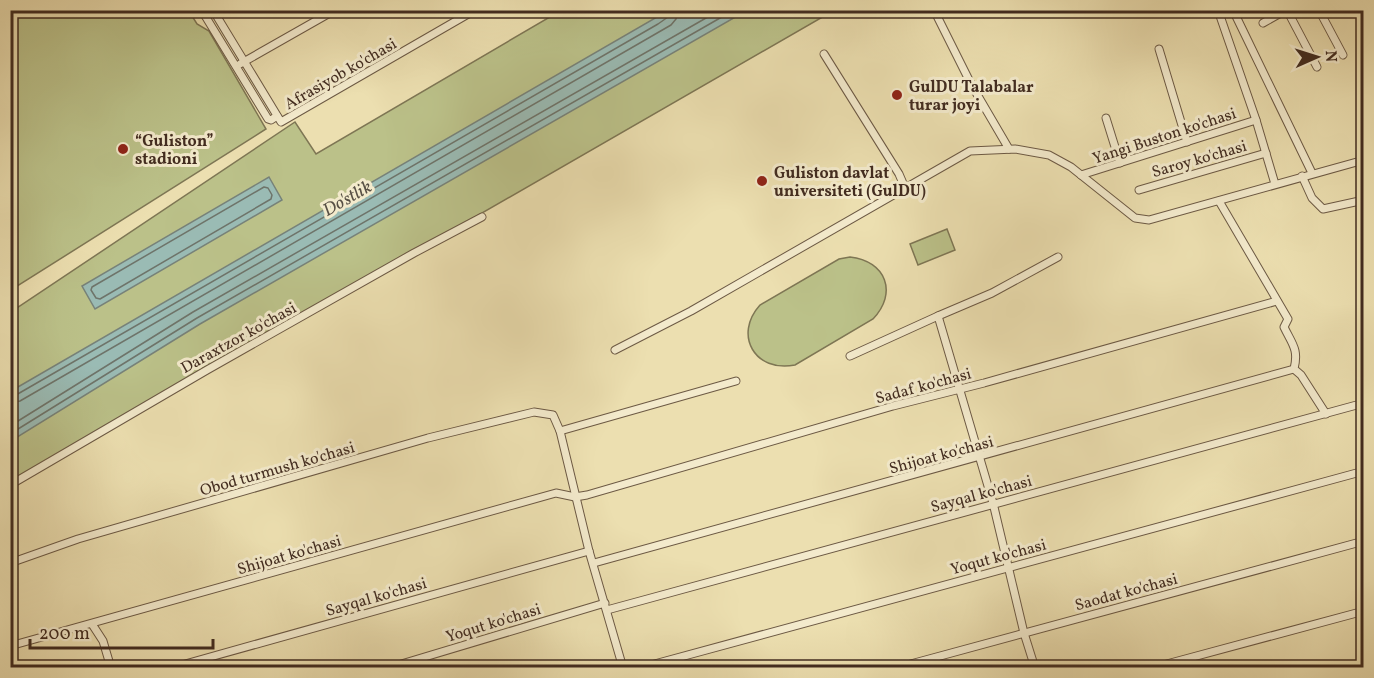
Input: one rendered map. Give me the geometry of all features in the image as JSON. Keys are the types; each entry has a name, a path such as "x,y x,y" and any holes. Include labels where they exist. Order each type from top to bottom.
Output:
{"street":[{"path":"236,66 335,10"},
{"path":"457,10 462,19"},
{"name":"Afrasiyob ko'chasi","path":"279,119 475,10"},
{"path":"934,10 971,84 1009,149"},
{"path":"1218,10 1256,120 1275,184"},
{"path":"1233,10 1312,173"},
{"path":"1263,23 1287,10 1317,67"},
{"path":"1319,10 1343,55"},
{"path":"213,11 244,62 279,119 268,119 203,12 213,11"},
{"path":"1159,49 1187,141"},
{"path":"824,54 899,174 905,188"},
{"path":"1106,118 1120,163"},
{"name":"Yangi Buston ko'chasi","path":"1081,175 1256,120"},
{"path":"615,350 691,310 970,151 1009,149 1049,155 1071,167 1135,218 1149,220 1364,160"},
{"name":"Saroy ko'chasi","path":"1139,190 1266,153"},
{"path":"1302,176 1312,198 1323,209 1364,200"},
{"path":"1219,201 1288,319 1284,327 1296,351 1294,369 1301,375 1326,414"},
{"name":"Daraxtzor ko'chasi","path":"10,485 207,370 482,217"},
{"path":"850,356 992,293 1058,257"},
{"name":"Sadaf ko'chasi","path":"575,497 893,406 1277,301"},
{"path":"938,316 993,503 1024,633 1035,668"},
{"name":"Shijoat ko'chasi","path":"594,563 1294,369"},
{"path":"623,668 589,551 560,431 736,381"},
{"name":"Sayqal ko'chasi","path":"606,607 1364,403"},
{"name":"Obod turmush ko'chasi","path":"10,563 78,539 428,438 534,412 553,414 560,431"},
{"name":"Yoqut ko'chasi","path":"640,668 1364,471"},
{"name":"Shijoat ko'chasi","path":"10,646 556,493 575,497"},
{"name":"Saodat ko'chasi","path":"896,668 1364,541"},
{"name":"Sayqal ko'chasi","path":"171,668 589,551"},
{"name":"Yoqut ko'chasi","path":"388,668 606,607"},
{"path":"1152,668 1364,610"},
{"path":"92,624 103,641 111,668"}],"green space":[{"name":"“Guliston” stadioni","path":"11,10 189,11 197,24 209,31 266,129 11,290"},
{"path":"560,11 833,11 11,484 11,312 295,122 316,154"},
{"path":"947,229 955,250 918,265 910,244"},
{"path":"850,257 872,265 880,272 884,280 885,299 873,319 795,365 781,366 759,357 752,349 748,328 760,305 839,259"}],"water":[{"name":"Do'stlik","path":"669,10 746,11 200,324 11,441 11,391"},
{"path":"269,177 282,200 95,309 82,286"}],"place":[{"name":"GulDU Talabalar turar joyi","path":"897,95"},
{"name":"“Guliston” stadioni","path":"123,149"},
{"name":"Guliston davlat universiteti (GulDU)","path":"762,181"}]}
